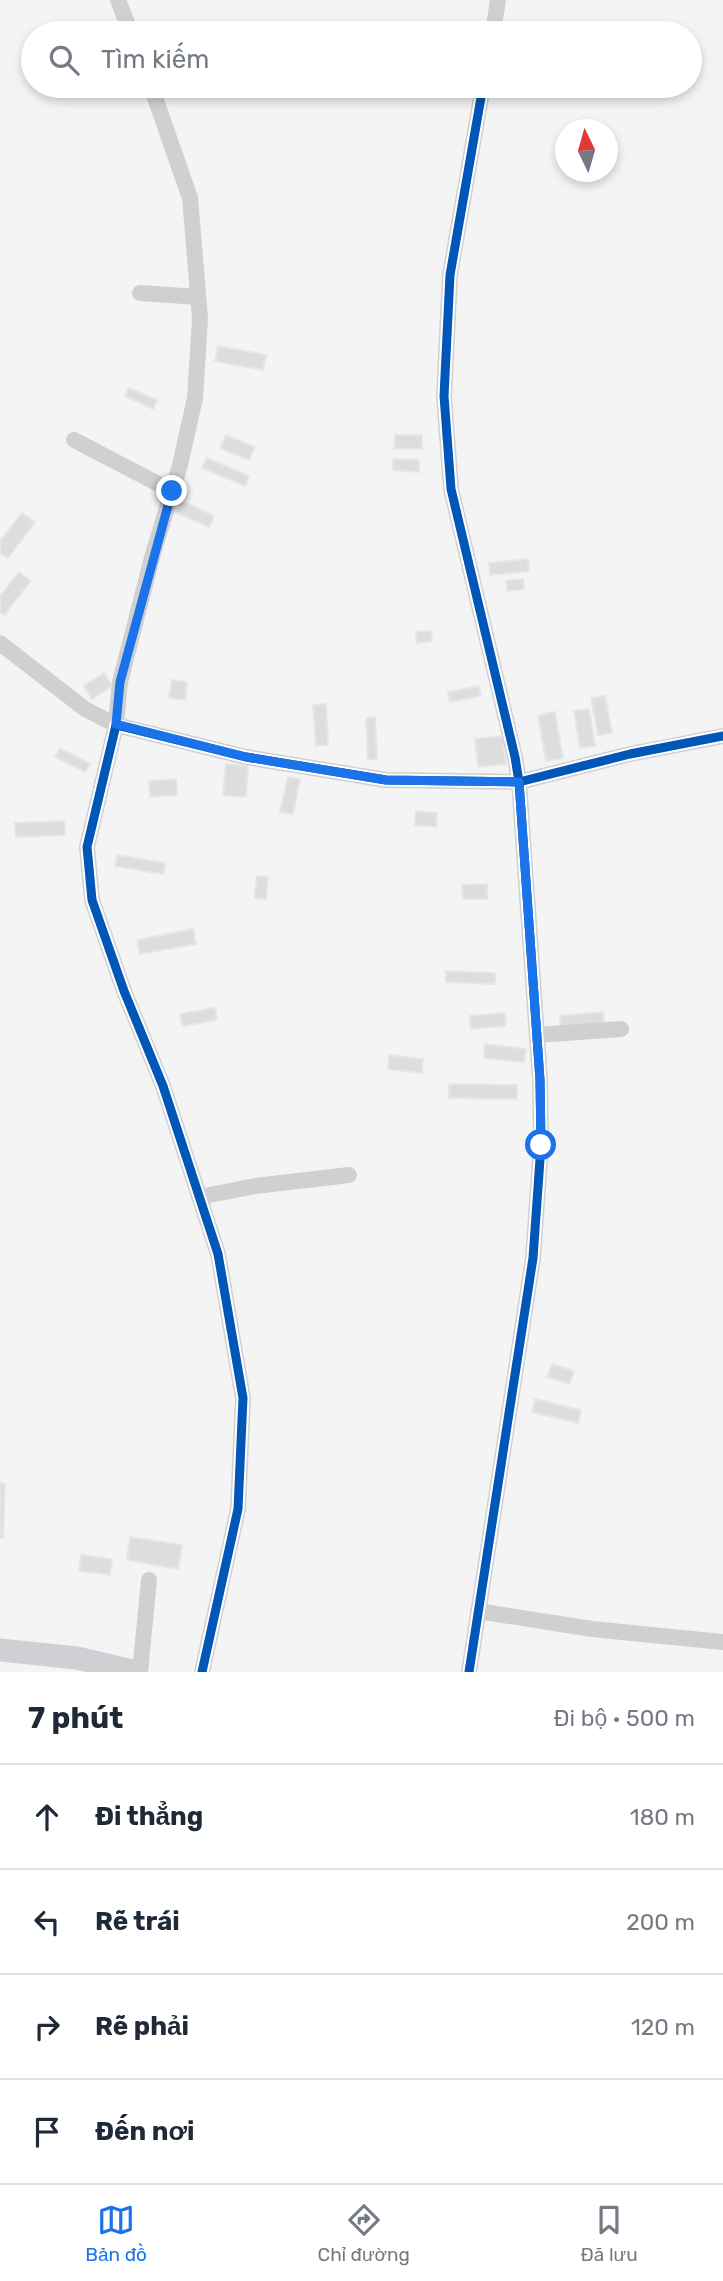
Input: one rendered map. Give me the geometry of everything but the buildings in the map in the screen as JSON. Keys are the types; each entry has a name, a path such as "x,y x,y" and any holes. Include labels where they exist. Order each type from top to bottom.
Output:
{"main road":[{"path":"0,1650 77,1658 138,1672"}],"street":[{"path":"118,0 126,21"},
{"path":"495,21 498,0"},
{"path":"155,98 190,198 200,318 195,398 120,682 116,724 87,847 92,900 124,991 163,1086 218,1254 243,1398 238,1509 202,1672"},
{"path":"469,1672 533,1258 541,1145 537,1035 519,782 451,489 444,396 450,275 481,98"},
{"path":"141,293 198,297"},
{"path":"74,440 172,491"},
{"path":"0,643 85,709 116,724 246,757 386,780 519,782 630,754 723,736"},
{"path":"537,1035 621,1029"},
{"path":"199,1197 255,1186 349,1175"},
{"path":"138,1672 149,1580"},
{"path":"478,1611 592,1629 723,1642"}],"cycle path":[{"path":"469,1672 533,1258 541,1145 540,1080 519,782 451,489 444,396 450,275 481,98"},
{"path":"202,1672 238,1509 243,1398 218,1254 163,1086 124,991 92,900 87,847 116,725 246,757 386,780 519,782 630,754 723,736"}],"route":[{"path":"172,491 120,682 116,724 246,757 386,780 519,782 540,1080 541,1145"}]}
